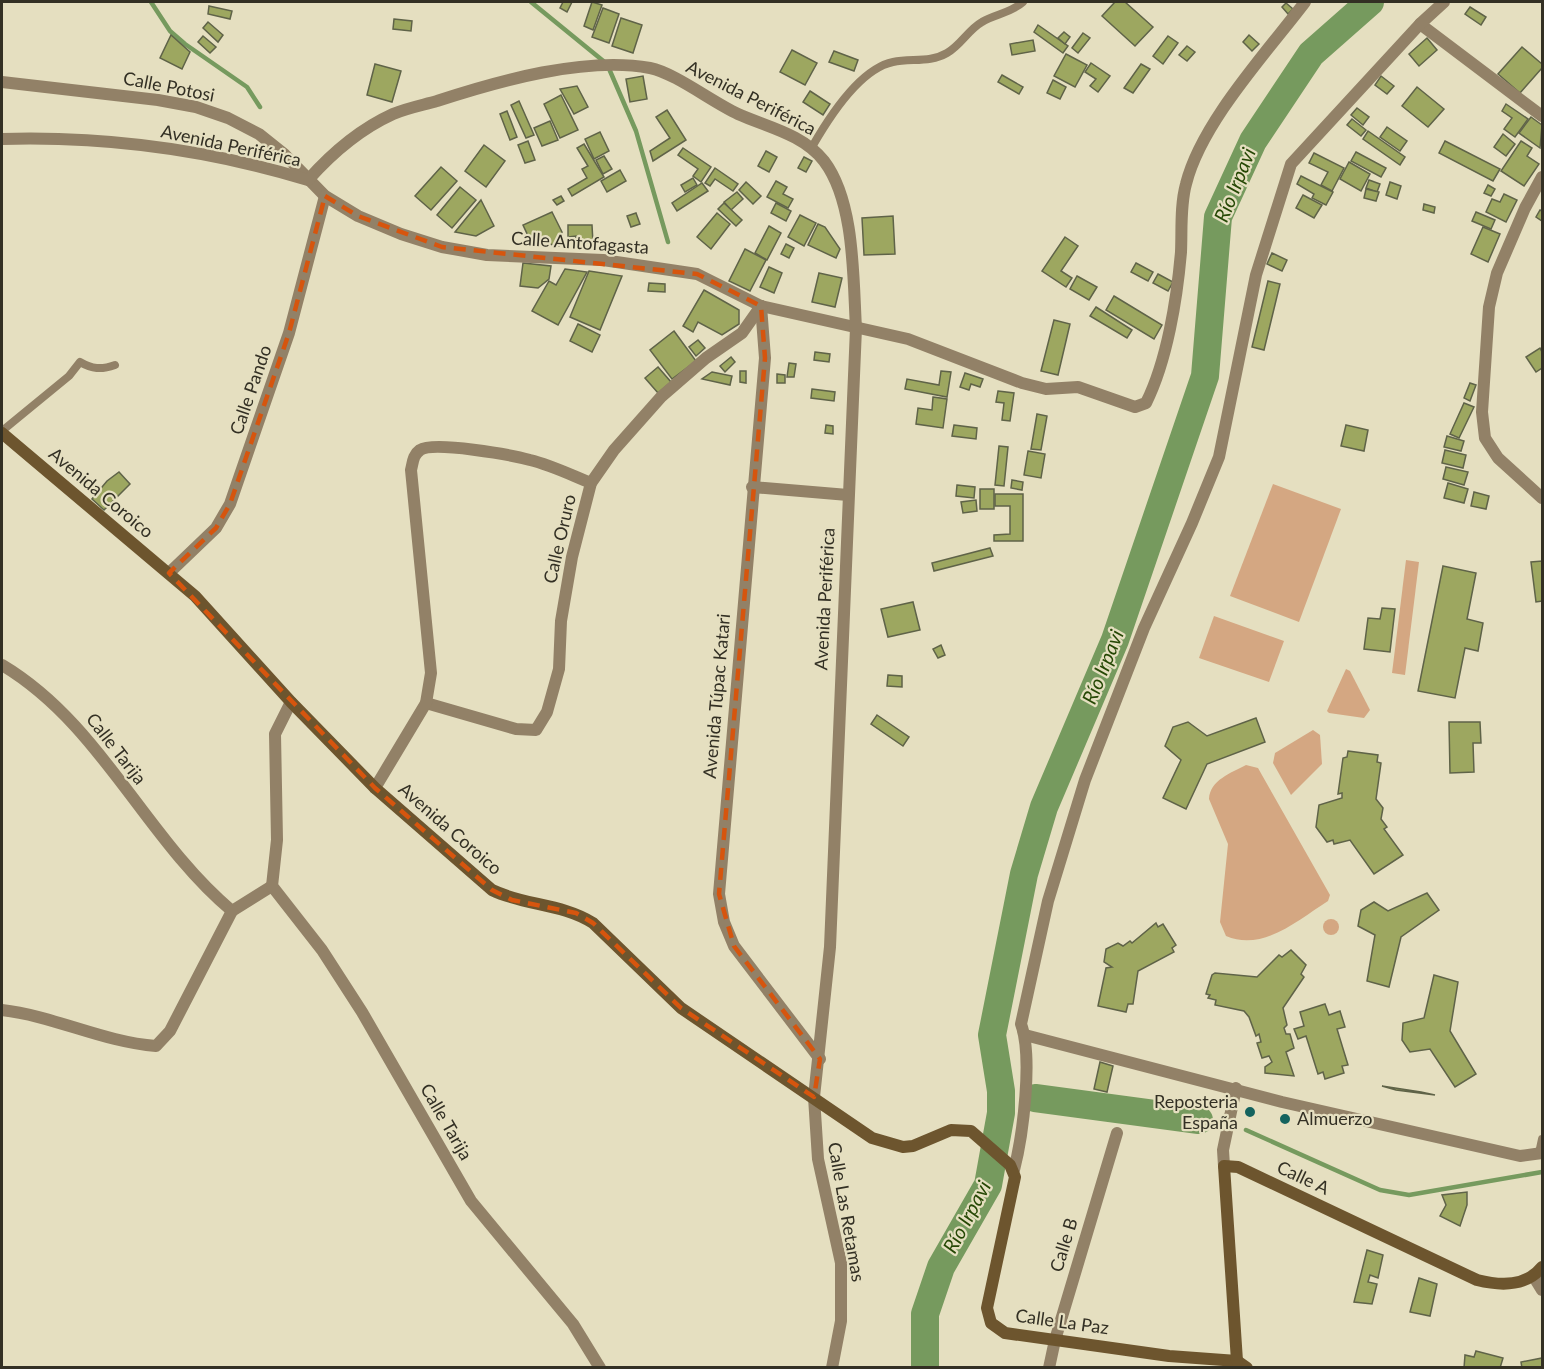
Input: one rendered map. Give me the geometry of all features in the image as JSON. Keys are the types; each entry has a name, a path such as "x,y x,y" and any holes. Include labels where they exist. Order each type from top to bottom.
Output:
{"main road":[{"name":"Avenida Coroico","path":"2,432 195,596 291,702 375,788 492,890 512,900 576,913 593,923 681,1008 872,1138 892,1146 913,1146 951,1130 971,1131 1010,1166"},
{"name":"Calle La Paz","path":"1010,1166 987,1308 991,1323 1005,1333 1055,1340 1169,1362 1242,1364"},
{"name":"Calle A","path":"1224,1166 1238,1167 1477,1280 1502,1286 1534,1277"},
{"path":"1224,1166 1242,1364"},
{"path":"1534,1277 1542,1267"}],"street":[{"name":"Calle Antofagasta","path":"308,180 326,196 358,216 401,234 442,247 487,255 603,260 698,274 761,306 908,339 1022,383 1046,389 1078,387 1135,407 1146,403 1160,364 1177,287 1183,203 1191,169 1200,147 1221,114 1305,2"},
{"path":"1010,1166 1023,1133 1025,1035 1021,1024 1054,879 1085,780 1144,628 1192,523 1218,457 1256,275 1291,164 1420,24 1444,2"},
{"path":"1420,24 1542,116"},
{"name":"Avenida Periférica","path":"2,139 48,138 133,145 269,168 308,180 325,161 357,135 394,114 499,83 585,65 652,68 727,109 791,135 812,147 825,162 836,185 851,249 856,328 830,947 820,1059 814,1097"},
{"name":"Calle Potosi","path":"2,82 196,107 228,118 259,134 284,154 308,180"},
{"path":"1542,177 1525,208 1497,273 1489,307 1482,412 1485,438 1498,458 1542,498"},
{"name":"Calle Pando","path":"169,573 216,528 230,504 289,333 326,196"},
{"name":"Calle Oruro","path":"426,703 528,732 536,730 543,722 559,669 563,610 572,557 591,483 614,450 661,397 706,358 742,333 761,306"},
{"name":"Avenida Túpac Katari","path":"761,306 765,358 752,487 719,894 724,922 734,946 820,1059"},
{"path":"375,788 426,703 431,673 411,470 414,456 423,448 436,447 529,459 591,483"},
{"path":"752,487 848,495"},
{"name":"Calle Tarija","path":"2,665 47,699 75,725 141,812 215,897 232,911"},
{"path":"2,1010 22,1012 133,1044 156,1046 170,1031 232,911 272,886 277,840 275,734 291,702"},
{"name":"Calle Tarija","path":"272,886 322,950 362,1012 471,1201 573,1324 600,1368"},
{"path":"1025,1035 1236,1088 1282,1102 1520,1156 1541,1153"},
{"path":"1224,1166 1223,1150 1236,1088"},
{"name":"Calle Las Retamas","path":"814,1097 818,1160 841,1263 841,1321 832,1368"},
{"name":"Calle B","path":"1049,1368 1055,1340 1117,1133"},
{"path":"1534,1277 1542,1290"}],"lane":[{"path":"812,147 828,120 868,75 891,62 934,58 948,53 974,27 1023,2"},
{"path":"2,432 69,376 80,362 91,368 106,369 115,365"},
{"path":"1541,1153 1542,1139"}],"highlighted area":[{"path":"325,196 358,216 442,247 697,274 761,306 765,358 719,894 734,946 820,1059 814,1097 681,1008 593,923 576,913 512,900 492,890 375,788 169,573 216,528 230,504 289,333"}],"shaded area":[{"path":"1273,484 1341,509 1299,622 1230,596"},
{"path":"1406,560 1419,562 1405,675 1392,673"},
{"path":"1214,616 1284,641 1269,682 1199,658"},
{"path":"1346,669 1350,671 1370,710 1364,718 1327,711"},
{"path":"1313,730 1320,735 1322,764 1291,795 1273,763 1275,753"},
{"path":"1246,765 1258,768 1330,895 1328,901 1292,925 1267,937 1253,940 1240,940 1226,936 1220,922 1228,844 1209,799 1210,792 1217,782"},
{"path":"1328,919 1334,919 1339,927 1337,933 1328,935 1323,930 1323,924"}],"building":[{"path":"563,2 572,2 567,12 560,8"},
{"path":"592,2 602,5 593,30 584,26"},
{"path":"1115,2 1125,2 1153,27 1135,46 1102,16"},
{"path":"1286,3 1293,9 1288,14 1282,7"},
{"path":"209,6 232,11 230,19 208,14"},
{"path":"1470,7 1486,17 1481,25 1465,14"},
{"path":"603,8 619,14 609,43 592,37"},
{"path":"621,18 642,25 633,53 612,46"},
{"path":"394,19 412,21 411,31 393,29"},
{"path":"208,22 223,35 218,42 203,28"},
{"path":"1038,25 1068,46 1063,53 1034,32"},
{"path":"1064,32 1070,37 1065,44 1058,38"},
{"path":"1083,33 1090,38 1078,53 1072,48"},
{"path":"171,35 190,52 182,69 160,58"},
{"path":"1249,35 1259,44 1252,51 1243,42"},
{"path":"203,36 216,47 210,53 198,42"},
{"path":"1168,36 1178,43 1163,64 1153,56"},
{"path":"1427,38 1437,50 1419,66 1409,54"},
{"path":"1033,40 1035,51 1012,55 1010,44"},
{"path":"1187,46 1195,52 1187,61 1179,55"},
{"path":"1522,47 1542,64 1542,68 1520,93 1498,74"},
{"path":"792,50 817,63 805,85 780,72"},
{"path":"834,51 858,60 854,71 829,62"},
{"path":"1066,54 1087,65 1075,87 1054,76"},
{"path":"1091,63 1110,76 1098,92 1090,86 1096,79 1085,72"},
{"path":"375,64 401,71 392,102 367,95"},
{"path":"1141,64 1150,69 1133,93 1124,88"},
{"path":"1002,75 1023,87 1019,94 998,82"},
{"path":"643,76 647,99 630,102 626,79"},
{"path":"1381,76 1394,86 1387,94 1375,85"},
{"path":"1053,80 1066,87 1060,99 1047,93"},
{"path":"577,86 588,107 574,114 560,89"},
{"path":"1417,87 1444,109 1428,127 1402,106"},
{"path":"810,91 830,104 823,115 803,102"},
{"path":"561,95 578,130 560,138 544,104"},
{"path":"519,101 534,135 526,138 511,105"},
{"path":"1506,104 1528,119 1515,137 1504,129 1512,118 1502,111"},
{"path":"1357,108 1369,117 1363,125 1351,115"},
{"path":"667,110 686,140 653,161 650,151 670,138 656,117"},
{"path":"507,111 517,137 510,140 500,114"},
{"path":"1531,117 1542,125 1540,148 1519,133"},
{"path":"1352,119 1366,130 1361,136 1347,125"},
{"path":"550,121 558,140 542,146 534,128"},
{"path":"1387,127 1407,141 1400,151 1380,137"},
{"path":"1368,131 1405,157 1400,165 1363,139"},
{"path":"600,132 609,151 594,159 585,139"},
{"path":"1503,134 1515,144 1506,156 1494,147"},
{"path":"528,141 535,160 525,163 518,145"},
{"path":"1445,141 1500,169 1493,181 1439,153"},
{"path":"1521,141 1532,148 1527,156 1539,164 1524,186 1501,171"},
{"path":"584,144 604,177 572,196 568,189 587,178 582,169 588,166 577,148"},
{"path":"484,145 505,161 486,187 465,171"},
{"path":"683,148 711,167 701,182 693,176 698,169 678,155"},
{"path":"766,151 777,157 769,172 758,166"},
{"path":"1356,152 1386,168 1381,177 1351,161"},
{"path":"1314,153 1344,168 1332,191 1321,185 1328,172 1309,163"},
{"path":"604,156 612,169 603,174 596,160"},
{"path":"804,157 812,161 806,172 798,168"},
{"path":"1349,162 1370,174 1361,191 1340,179"},
{"path":"441,167 457,181 431,210 415,196"},
{"path":"715,168 738,184 733,191 715,179 710,186 705,183"},
{"path":"620,170 626,181 607,192 601,181"},
{"path":"1301,176 1333,192 1326,205 1312,198 1314,194 1297,184"},
{"path":"693,178 697,185 685,192 681,185"},
{"path":"1369,180 1380,184 1377,192 1366,188"},
{"path":"776,181 787,187 783,194 793,199 788,208 767,197"},
{"path":"746,182 761,196 753,204 739,190"},
{"path":"1390,182 1401,186 1397,199 1386,195"},
{"path":"702,183 708,191 677,211 672,203"},
{"path":"1488,185 1495,189 1491,196 1484,193"},
{"path":"460,187 476,200 452,228 437,215"},
{"path":"1366,189 1379,192 1376,201 1364,198"},
{"path":"737,192 743,199 731,210 724,202"},
{"path":"1504,194 1517,200 1506,222 1486,212 1492,199 1500,202"},
{"path":"1303,195 1322,205 1314,218 1296,208"},
{"path":"561,196 564,201 557,205 553,200"},
{"path":"481,200 494,226 476,236 455,232"},
{"path":"724,203 742,220 736,226 718,209"},
{"path":"776,203 791,211 786,221 771,213"},
{"path":"1424,204 1435,207 1434,213 1423,210"},
{"path":"1540,210 1542,211 1542,221 1536,217"},
{"path":"552,212 562,232 559,246 530,240 523,225"},
{"path":"1476,212 1495,220 1491,229 1472,221"},
{"path":"636,213 640,224 631,227 627,216"},
{"path":"717,213 730,224 711,249 697,237"},
{"path":"800,215 816,223 804,246 788,237"},
{"path":"893,216 895,254 864,255 862,218"},
{"path":"818,224 825,227 840,249 836,258 808,245"},
{"path":"568,225 592,225 593,243 576,243 576,236 568,237"},
{"path":"769,226 781,233 767,260 755,253"},
{"path":"1483,227 1500,234 1488,262 1471,254"},
{"path":"1065,237 1078,246 1061,271 1072,278 1066,287 1042,271"},
{"path":"786,244 794,248 789,258 781,254"},
{"path":"745,249 766,260 750,291 729,281"},
{"path":"1272,253 1287,260 1282,271 1267,264"},
{"path":"523,263 551,266 549,279 538,288 520,286"},
{"path":"1136,263 1153,272 1148,281 1131,272"},
{"path":"769,267 782,273 774,293 760,287"},
{"path":"565,269 587,272 558,325 532,311 549,281 556,285"},
{"path":"589,271 622,276 600,330 570,317"},
{"path":"819,273 842,278 835,307 812,302"},
{"path":"1158,274 1173,282 1168,291 1153,283"},
{"path":"1077,276 1097,287 1089,300 1070,289"},
{"path":"1268,281 1280,284 1264,350 1252,347"},
{"path":"649,283 665,284 665,292 648,291"},
{"path":"704,290 739,310 739,324 722,335 698,322 693,332 683,326"},
{"path":"1114,296 1162,325 1154,339 1106,310"},
{"path":"1096,307 1132,330 1127,338 1090,316"},
{"path":"1054,320 1070,324 1058,375 1041,371"},
{"path":"578,324 600,335 592,352 570,341"},
{"path":"674,331 696,361 672,379 650,350"},
{"path":"698,340 705,348 696,356 689,347"},
{"path":"1540,348 1542,368 1536,372 1526,357"},
{"path":"815,352 830,354 829,362 814,360"},
{"path":"731,357 735,362 725,372 720,366"},
{"path":"789,363 796,364 794,377 787,377"},
{"path":"658,367 671,382 658,393 645,378"},
{"path":"740,371 746,371 746,383 740,382"},
{"path":"941,371 951,372 947,397 905,389 907,379 939,385"},
{"path":"712,372 732,376 730,385 702,379"},
{"path":"965,373 983,379 980,387 971,384 969,390 960,387"},
{"path":"777,374 785,375 785,383 777,383"},
{"path":"1470,383 1476,385 1470,401 1464,398"},
{"path":"812,389 835,392 834,401 811,398"},
{"path":"998,391 1014,393 1010,421 1002,420 1004,403 996,402"},
{"path":"933,397 947,399 943,428 916,424 918,408 932,410"},
{"path":"1464,403 1474,407 1459,438 1450,434"},
{"path":"1037,414 1047,416 1041,450 1031,449"},
{"path":"826,425 833,426 833,434 825,433"},
{"path":"954,425 977,428 976,439 952,436"},
{"path":"1346,425 1368,430 1364,451 1341,446"},
{"path":"1447,436 1464,441 1461,451 1444,447"},
{"path":"999,446 1008,447 1004,486 995,485"},
{"path":"1445,450 1466,455 1463,468 1442,463"},
{"path":"1028,451 1045,454 1041,478 1024,475"},
{"path":"1446,467 1468,472 1464,485 1443,479"},
{"path":"119,472 130,484 104,510 92,499 107,481"},
{"path":"1012,480 1023,482 1022,490 1011,488"},
{"path":"1448,483 1468,489 1464,503 1444,498"},
{"path":"957,485 975,487 974,498 956,496"},
{"path":"980,489 994,489 994,509 980,509"},
{"path":"1474,492 1489,496 1486,509 1471,506"},
{"path":"995,494 1023,494 1023,541 994,541 994,535 1010,534 1010,506 995,506"},
{"path":"976,500 977,511 963,513 961,502"},
{"path":"990,548 993,556 934,571 932,563"},
{"path":"1542,561 1542,601 1536,602 1531,562"},
{"path":"1443,566 1476,573 1467,619 1483,623 1478,651 1465,648 1455,698 1418,691"},
{"path":"913,602 920,630 888,637 881,609"},
{"path":"1382,608 1395,609 1390,652 1364,649 1368,618 1380,619"},
{"path":"941,645 945,655 938,658 933,649"},
{"path":"888,675 902,676 902,687 887,686"},
{"path":"877,715 909,737 903,746 871,724"},
{"path":"1256,718 1265,742 1207,764 1186,809 1163,798 1181,760 1165,746 1173,727 1188,722 1207,736"},
{"path":"1449,722 1480,722 1481,743 1473,743 1474,772 1450,773"},
{"path":"1348,751 1378,755 1377,762 1381,763 1376,799 1383,808 1381,819 1387,827 1384,829 1403,855 1374,874 1350,840 1334,844 1333,840 1327,842 1316,827 1319,805 1342,798 1342,793 1338,794 1343,758 1347,757"},
{"path":"1427,893 1439,910 1401,937 1389,987 1367,981 1375,935 1358,926 1361,910 1374,902 1388,911"},
{"path":"1156,923 1158,927 1163,924 1176,945 1172,948 1174,952 1138,971 1133,1004 1128,1004 1126,1012 1098,1006 1106,968 1112,967 1104,962 1106,949 1118,943 1123,946 1130,941 1132,943"},
{"path":"1291,950 1306,965 1301,974 1304,977 1283,1008 1287,1025 1284,1028 1286,1034 1290,1034 1294,1048 1286,1052 1294,1076 1265,1073 1265,1067 1272,1062 1269,1056 1262,1058 1257,1043 1261,1042 1259,1034 1256,1036 1249,1017 1244,1011 1215,1005 1216,1000 1208,998 1210,995 1206,994 1212,975 1215,973 1257,977 1279,955 1282,957"},
{"path":"1434,975 1458,982 1450,1031 1476,1074 1455,1087 1430,1049 1410,1052 1402,1040 1403,1023 1424,1018"},
{"path":"1325,1004 1329,1015 1340,1011 1345,1027 1337,1029 1348,1065 1342,1066 1344,1073 1325,1079 1323,1072 1318,1074 1306,1036 1298,1039 1294,1029 1304,1026 1300,1012"},
{"path":"1100,1062 1113,1066 1107,1092 1094,1089"},
{"path":"1382,1086 1421,1092 1435,1095 1396,1090"},
{"path":"1467,1192 1467,1205 1460,1226 1440,1216 1446,1205 1442,1195"},
{"path":"1367,1250 1383,1255 1378,1278 1370,1275 1368,1282 1377,1284 1372,1304 1354,1302"},
{"path":"1419,1278 1437,1284 1430,1316 1410,1312"},
{"path":"1476,1351 1503,1358 1500,1368 1464,1368 1465,1355 1474,1357"},
{"path":"1542,1358 1542,1368 1522,1368 1521,1362"}],"waterway":[{"path":"151,2 170,31 247,87 260,107"},
{"path":"531,2 607,64 636,131 668,242"},
{"name":"Río Irpavi","path":"925,1368 925,1314 941,1267 988,1185 1001,1113 1001,1091 992,1035 1024,874 1044,807 1115,640 1205,376 1218,217 1253,141 1311,54 1370,2"},
{"path":"1035,1098 1199,1120"},
{"path":"1246,1130 1380,1190 1409,1195 1542,1172"}],"place":[{"name":"Reposteria España","path":"1250,1112"},
{"name":"Almuerzo","path":"1285,1119"}]}
